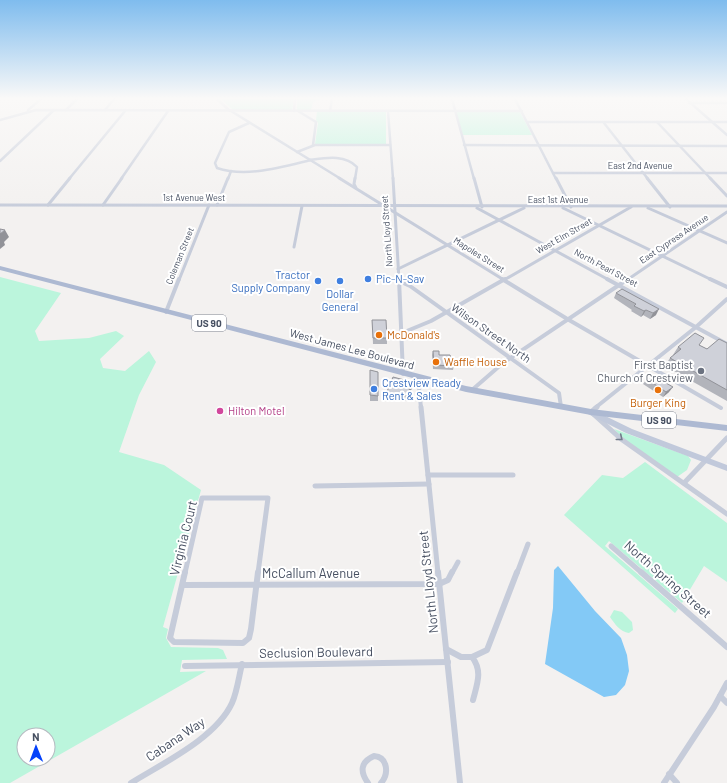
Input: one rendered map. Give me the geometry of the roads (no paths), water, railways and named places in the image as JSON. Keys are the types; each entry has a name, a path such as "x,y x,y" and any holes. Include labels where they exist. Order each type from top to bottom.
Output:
{"main road":[{"name":"West James Lee Boulevard","path":"0,268 418,378 472,390 591,412 727,428"}],"street":[{"path":"0,161 27,136"},
{"path":"48,205 104,136"},
{"path":"104,205 151,136"},
{"path":"227,136 215,163 217,168 231,171 267,168 310,160 341,160 352,162 357,167 354,184 356,189"},
{"name":"Mapoles Street","path":"270,136 356,189 388,207 394,208 448,245 569,320 721,408"},
{"path":"313,145 314,136"},
{"name":"North Lloyd Street","path":"389,136 402,333 403,374"},
{"path":"461,136 482,207"},
{"path":"534,136 571,207"},
{"path":"615,136 670,207"},
{"path":"670,136 727,196"},
{"path":"297,152 313,145 390,145"},
{"path":"464,145 727,146"},
{"path":"217,205 231,171"},
{"name":"East 2nd Avenue","path":"553,173 727,173"},
{"name":"1st Avenue West","path":"0,205 388,207"},
{"name":"Coleman Street","path":"166,312 209,205"},
{"path":"294,247 302,206"},
{"name":"East 1st Avenue","path":"394,208 727,206"},
{"name":"North Pearl Street","path":"477,207 727,344"},
{"path":"398,269 526,207"},
{"path":"562,207 727,287"},
{"name":"West Elm Street","path":"402,333 431,322 503,279 632,207"},
{"path":"645,207 727,243"},
{"name":"East Cypress Avenue","path":"472,390 510,358 620,286 727,212"},
{"name":"Wilson Street North","path":"399,281 410,286 445,313 559,392 561,407"},
{"path":"591,412 648,367 727,299"},
{"name":"North Lloyd Street","path":"418,378 428,475 427,484 440,584 460,783"},
{"path":"591,412 629,432 727,468"},
{"path":"591,412 621,439 727,514"},
{"path":"684,483 727,438"},
{"path":"428,475 513,475"},
{"path":"315,486 427,484"},
{"name":"Virginia Court","path":"202,498 268,498 249,638 243,643 174,642 170,638 183,585 202,498"},
{"path":"446,649 460,657 472,657 487,650 528,544"},
{"name":"North Spring Street","path":"611,546 727,647"},
{"path":"440,584 448,580 458,562"},
{"name":"McCallum Avenue","path":"183,585 440,584"},
{"path":"472,657 477,661 481,672 473,700"},
{"name":"Seclusion Boulevard","path":"185,666 448,662"},
{"name":"Cabana Way","path":"131,783 204,737 217,725 232,703 242,664"},
{"path":"664,783 727,683"},
{"path":"720,696 727,703"},
{"path":"366,782 362,770 363,765 369,756 374,755 379,756 385,764 386,776 381,783"},
{"path":"669,774 677,783"}],"water":[{"path":"558,566 595,611 621,638 627,655 629,671 625,685 616,695 604,697 545,664 553,608 554,570"}],"place":[{"name":"Pic-N-Sav","path":"368,279"},
{"name":"Tractor Supply Company","path":"318,281"},
{"name":"Dollar General","path":"340,281"},
{"name":"McDonald's","path":"379,335"},
{"name":"Waffle House","path":"436,362"},
{"name":"First Baptist Church of Crestview","path":"701,371"},
{"name":"Crestview Ready Rent & Sales","path":"374,389"},
{"name":"Burger King","path":"658,390"},
{"name":"Hilton Motel","path":"220,411"}]}
